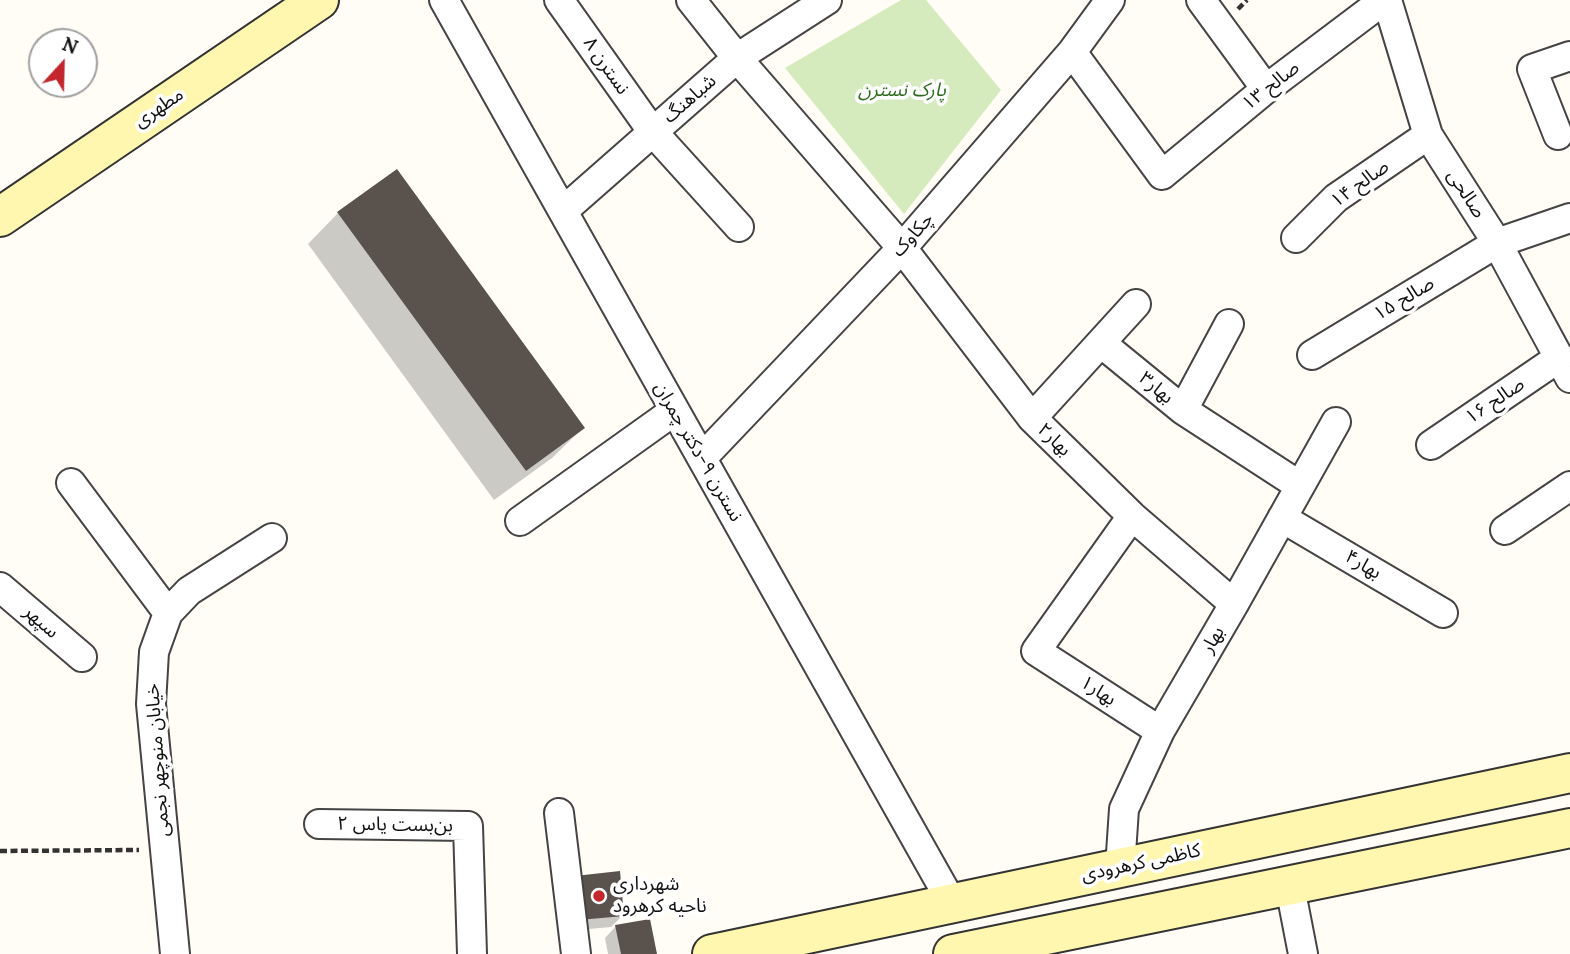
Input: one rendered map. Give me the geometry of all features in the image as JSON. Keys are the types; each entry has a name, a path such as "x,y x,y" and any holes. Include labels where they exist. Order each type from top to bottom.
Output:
{"main road":[{"name":"مطهری","path":"0,217 319,0"},
{"name":"کاظمی کرهرودی","path":"712,954 1570,774"},
{"path":"976,952 1570,828"}],"street":[{"name":"نسترن ۹-دکتر چمران","path":"444,0 953,903"},
{"name":"نسترن ۸","path":"559,0 652,131 739,227"},
{"name":"بهار۲","path":"691,0 737,58 902,248 1032,418 1132,516 1234,604"},
{"name":"شباهنگ","path":"563,211 737,58 827,0"},
{"name":"چکاوک","path":"702,458 902,248 1072,52 1110,0"},
{"path":"1201,0 1266,89"},
{"name":"صالح ۱۳","path":"1072,52 1162,175 1266,89 1386,0"},
{"name":"صالحی","path":"1386,0 1428,135 1497,243 1563,355"},
{"path":"1558,135 1532,69 1570,56"},
{"name":"صالح ۱۴","path":"1296,238 1336,198 1428,135"},
{"name":"صالح ۱۵","path":"1312,355 1497,243 1570,218"},
{"path":"1032,418 1136,304"},
{"path":"1183,410 1229,324"},
{"name":"بهار۳","path":"1101,343 1183,410 1300,486"},
{"name":"صالح ۱۶","path":"1431,445 1563,355"},
{"path":"520,521 674,411"},
{"name":"بهار","path":"1120,868 1124,809 1160,731 1336,422"},
{"path":"71,483 168,613"},
{"path":"1505,530 1570,486"},
{"name":"بهار۱","path":"1132,516 1036,651 1160,731"},
{"name":"بهار۴","path":"1282,518 1443,612"},
{"name":"خیابان منوچهر نجمی","path":"175,954 151,704 154,652 168,613 189,591 272,538"},
{"name":"سپهر","path":"0,587 82,657"},
{"path":"559,813 576,954"},
{"name":"بن‌بست یاس ۲","path":"319,824 468,826 472,954"},
{"path":"1290,887 1303,954"}],"path":[{"path":"0,851 164,850"}],"green space":[{"name":"پارک نسترن","path":"901,0 926,0 1001,90 904,214 785,68"}],"building":[{"path":"397,169 585,428 526,471 337,212"},
{"name":"شهرداری ناحیه کرهرود","path":"620,871 624,916 579,920 575,876"},
{"path":"650,919 657,954 621,954 615,925"}],"place":[{"name":"شهرداری ناحیه کرهرود","path":"599,896"}]}
